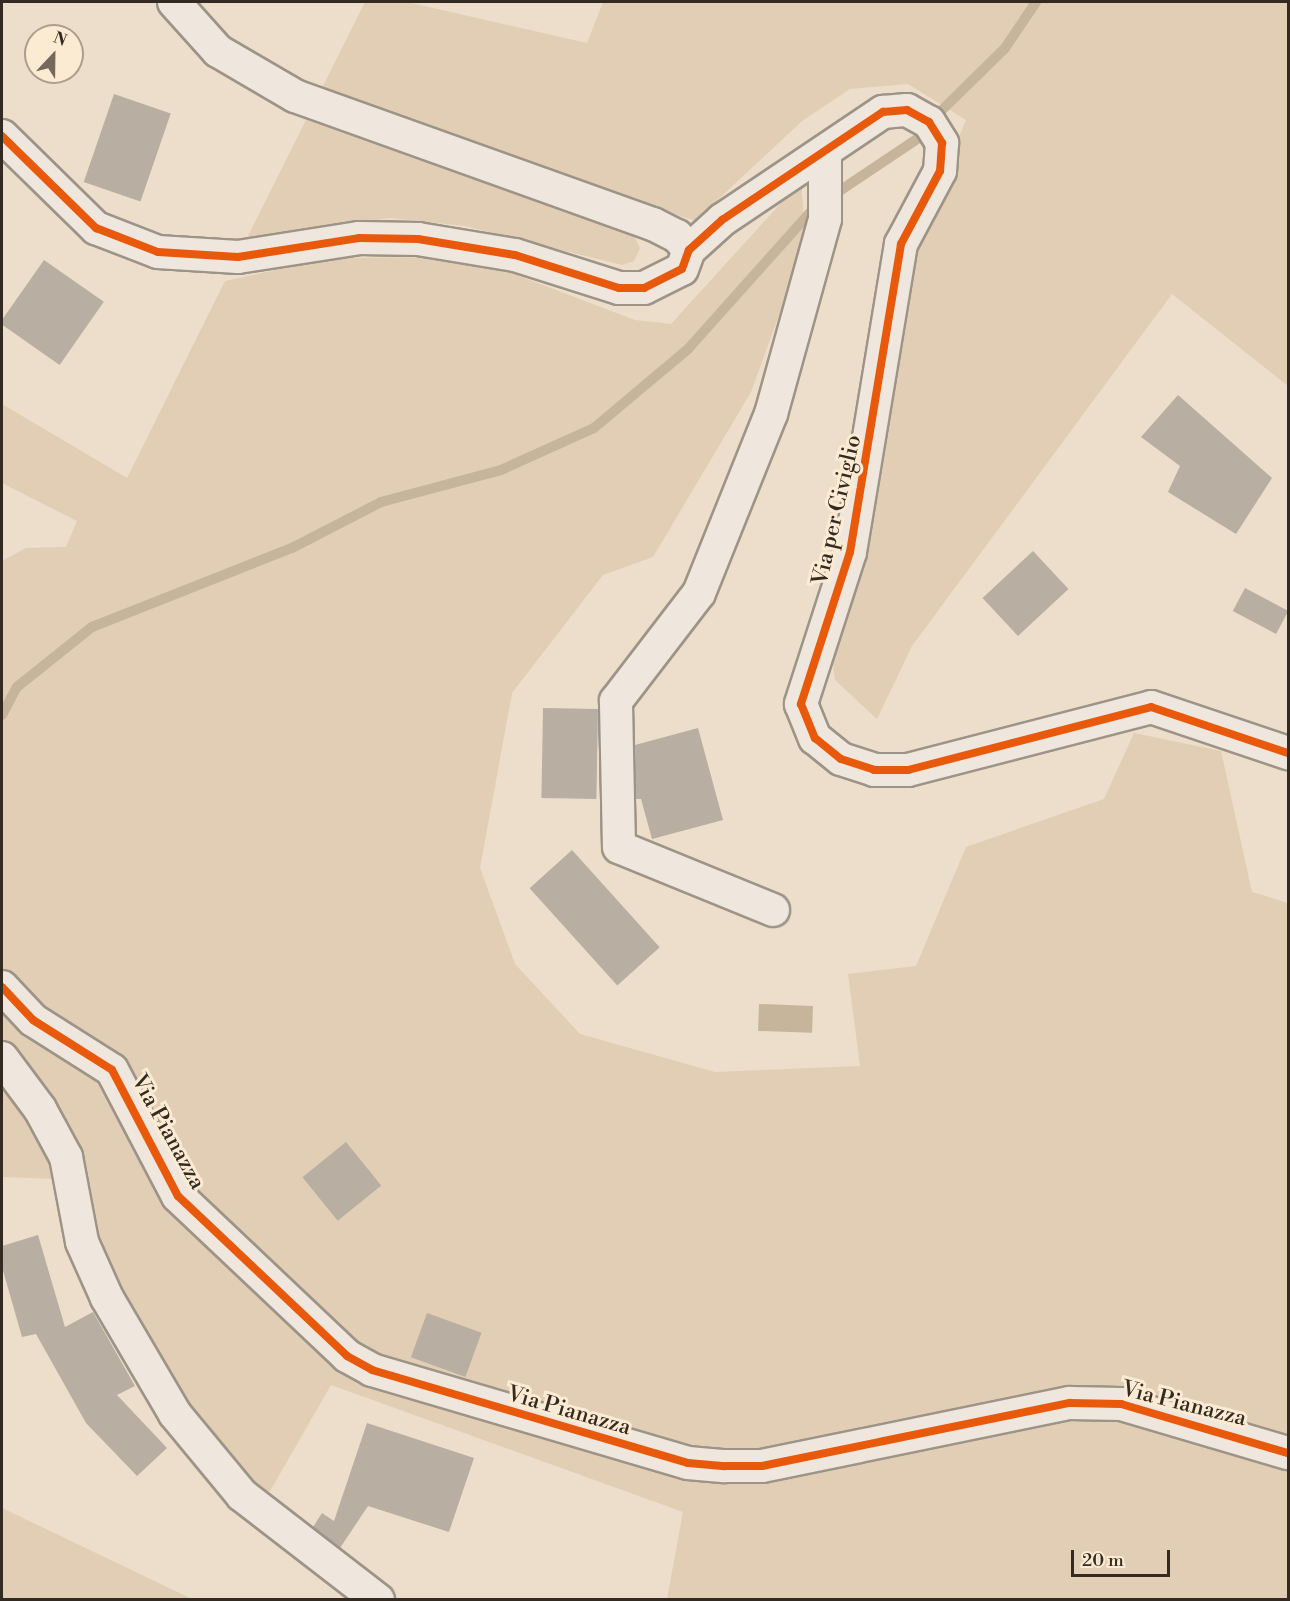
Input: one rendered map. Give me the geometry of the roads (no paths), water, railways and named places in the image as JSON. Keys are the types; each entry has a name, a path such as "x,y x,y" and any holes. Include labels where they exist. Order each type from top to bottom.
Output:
{"street":[{"path":"174,2 218,51 295,96 421,146 653,224 677,236 689,250"},
{"name":"Via per Civiglio","path":"2,136 96,228 158,252 238,257 359,238 418,239 515,255 619,288 644,288 682,269 689,250 722,220 891,112 907,110 929,122 942,143 940,171 901,244 850,552 801,704 815,738 841,759 874,770 908,770 1151,707 1288,753"},
{"path":"773,910 619,846 616,701 699,593 771,414 825,219 825,154"},
{"name":"Via Pianazza","path":"2,987 33,1020 112,1070 178,1196 339,1348 372,1370 643,1450 725,1466 762,1466 1070,1403 1120,1404 1288,1453"},
{"path":"2,1058 40,1109 66,1157 82,1242 107,1298 176,1414 242,1495 378,1599"}],"waterway":[{"path":"942,110 1005,48 1036,2"},
{"path":"2,715 17,687 92,627 292,548 381,502 501,470 594,428 688,349 814,208 917,139"}]}
